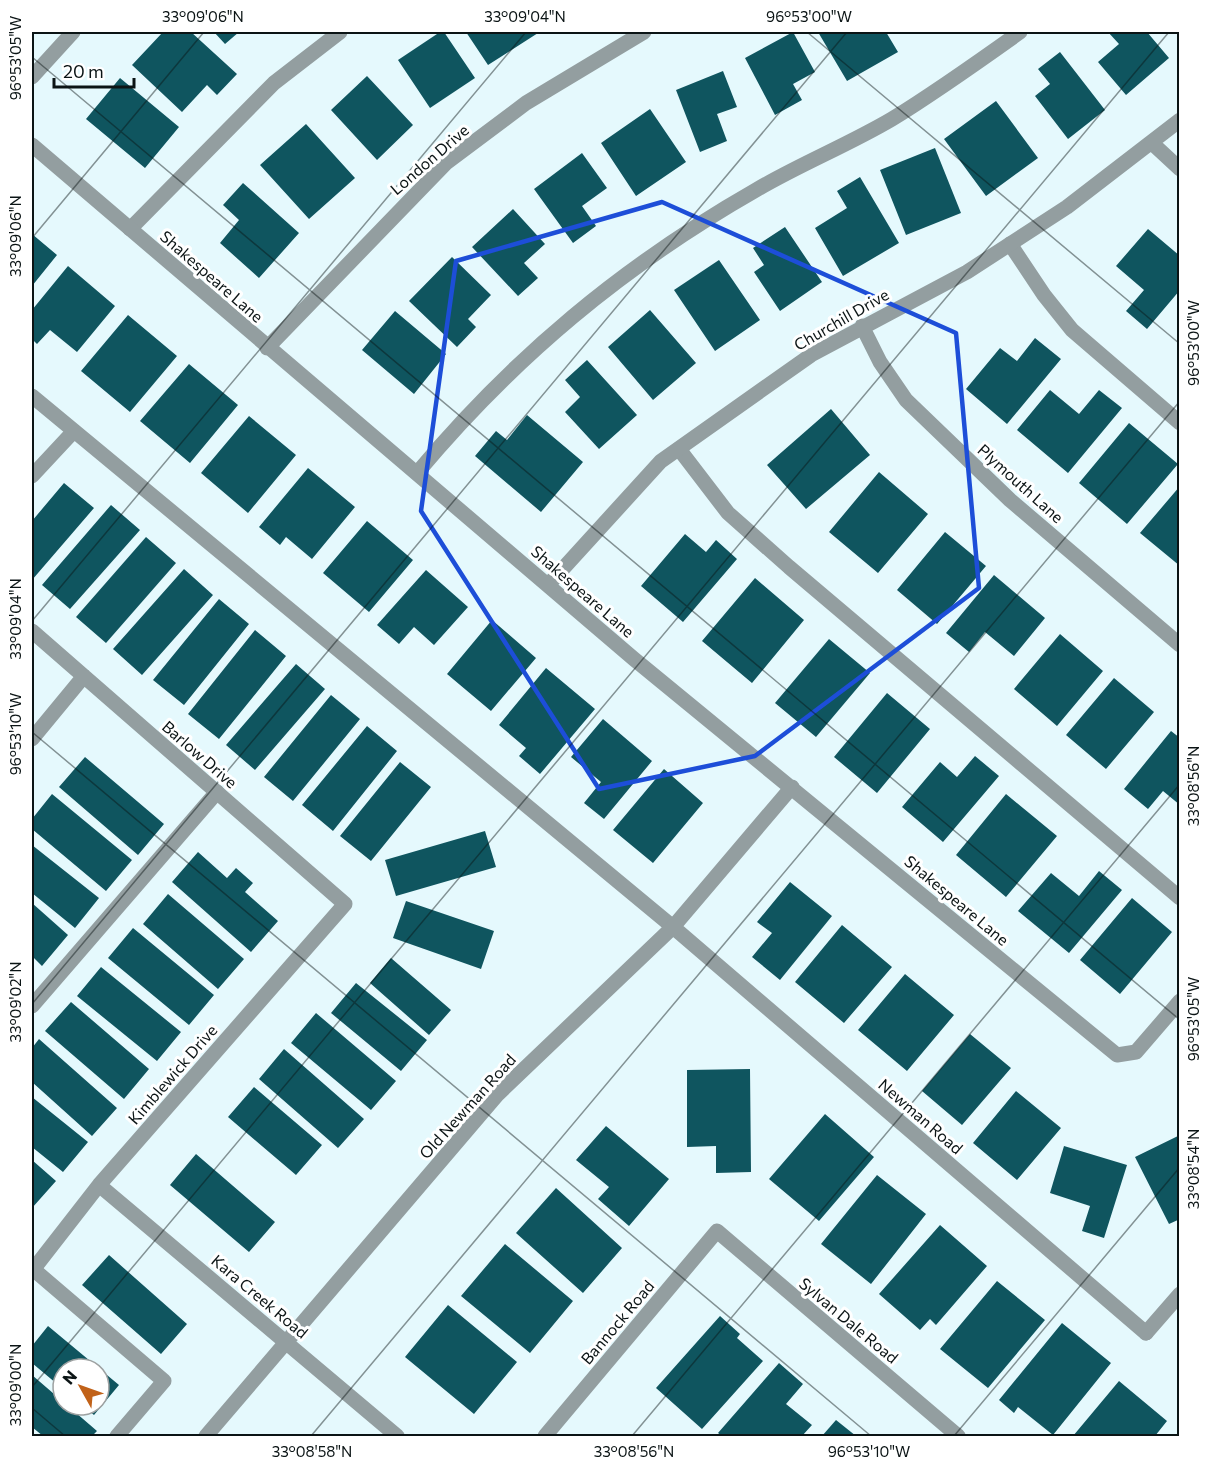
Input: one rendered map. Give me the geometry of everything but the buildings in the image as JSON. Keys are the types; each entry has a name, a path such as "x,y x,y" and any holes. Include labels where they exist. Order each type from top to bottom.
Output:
{"street":[{"path":"32,77 74,32"},
{"path":"130,229 274,83 340,32"},
{"name":"London Drive","path":"267,348 446,163 526,103 644,32"},
{"path":"417,473 465,415 594,297 682,236 756,190 891,119 1020,32"},
{"name":"Churchill Drive","path":"549,584 662,461 811,355 967,272 1067,207 1153,144 1179,120"},
{"path":"1153,144 1179,169"},
{"name":"Shakespeare Lane","path":"32,145 267,348 634,658 1117,1055 1136,1052 1179,1001"},
{"path":"1010,244 1044,295 1072,330 1179,423"},
{"name":"Plymouth Lane","path":"862,326 880,362 906,400 1010,500 1179,645"},
{"name":"Newman Road","path":"32,396 673,927 1146,1333 1179,1294"},
{"path":"32,476 73,432"},
{"path":"679,449 728,513 1179,898"},
{"name":"Barlow Drive","path":"32,631 345,904"},
{"path":"32,739 84,676"},
{"name":"Old Newman Road","path":"206,1437 498,1094 673,927 792,787"},
{"path":"32,1006 217,792"},
{"name":"Kimblewick Drive","path":"32,1270 99,1185 345,904"},
{"name":"Kara Creek Road","path":"99,1185 397,1437"},
{"name":"Bannock Road","path":"545,1437 717,1231"},
{"name":"Sylvan Dale Road","path":"717,1231 958,1437"},
{"path":"32,1270 165,1381 117,1437"}],"highlighted area":[{"path":"662,202 956,333 979,588 755,756 599,789 421,511 456,261"}]}
